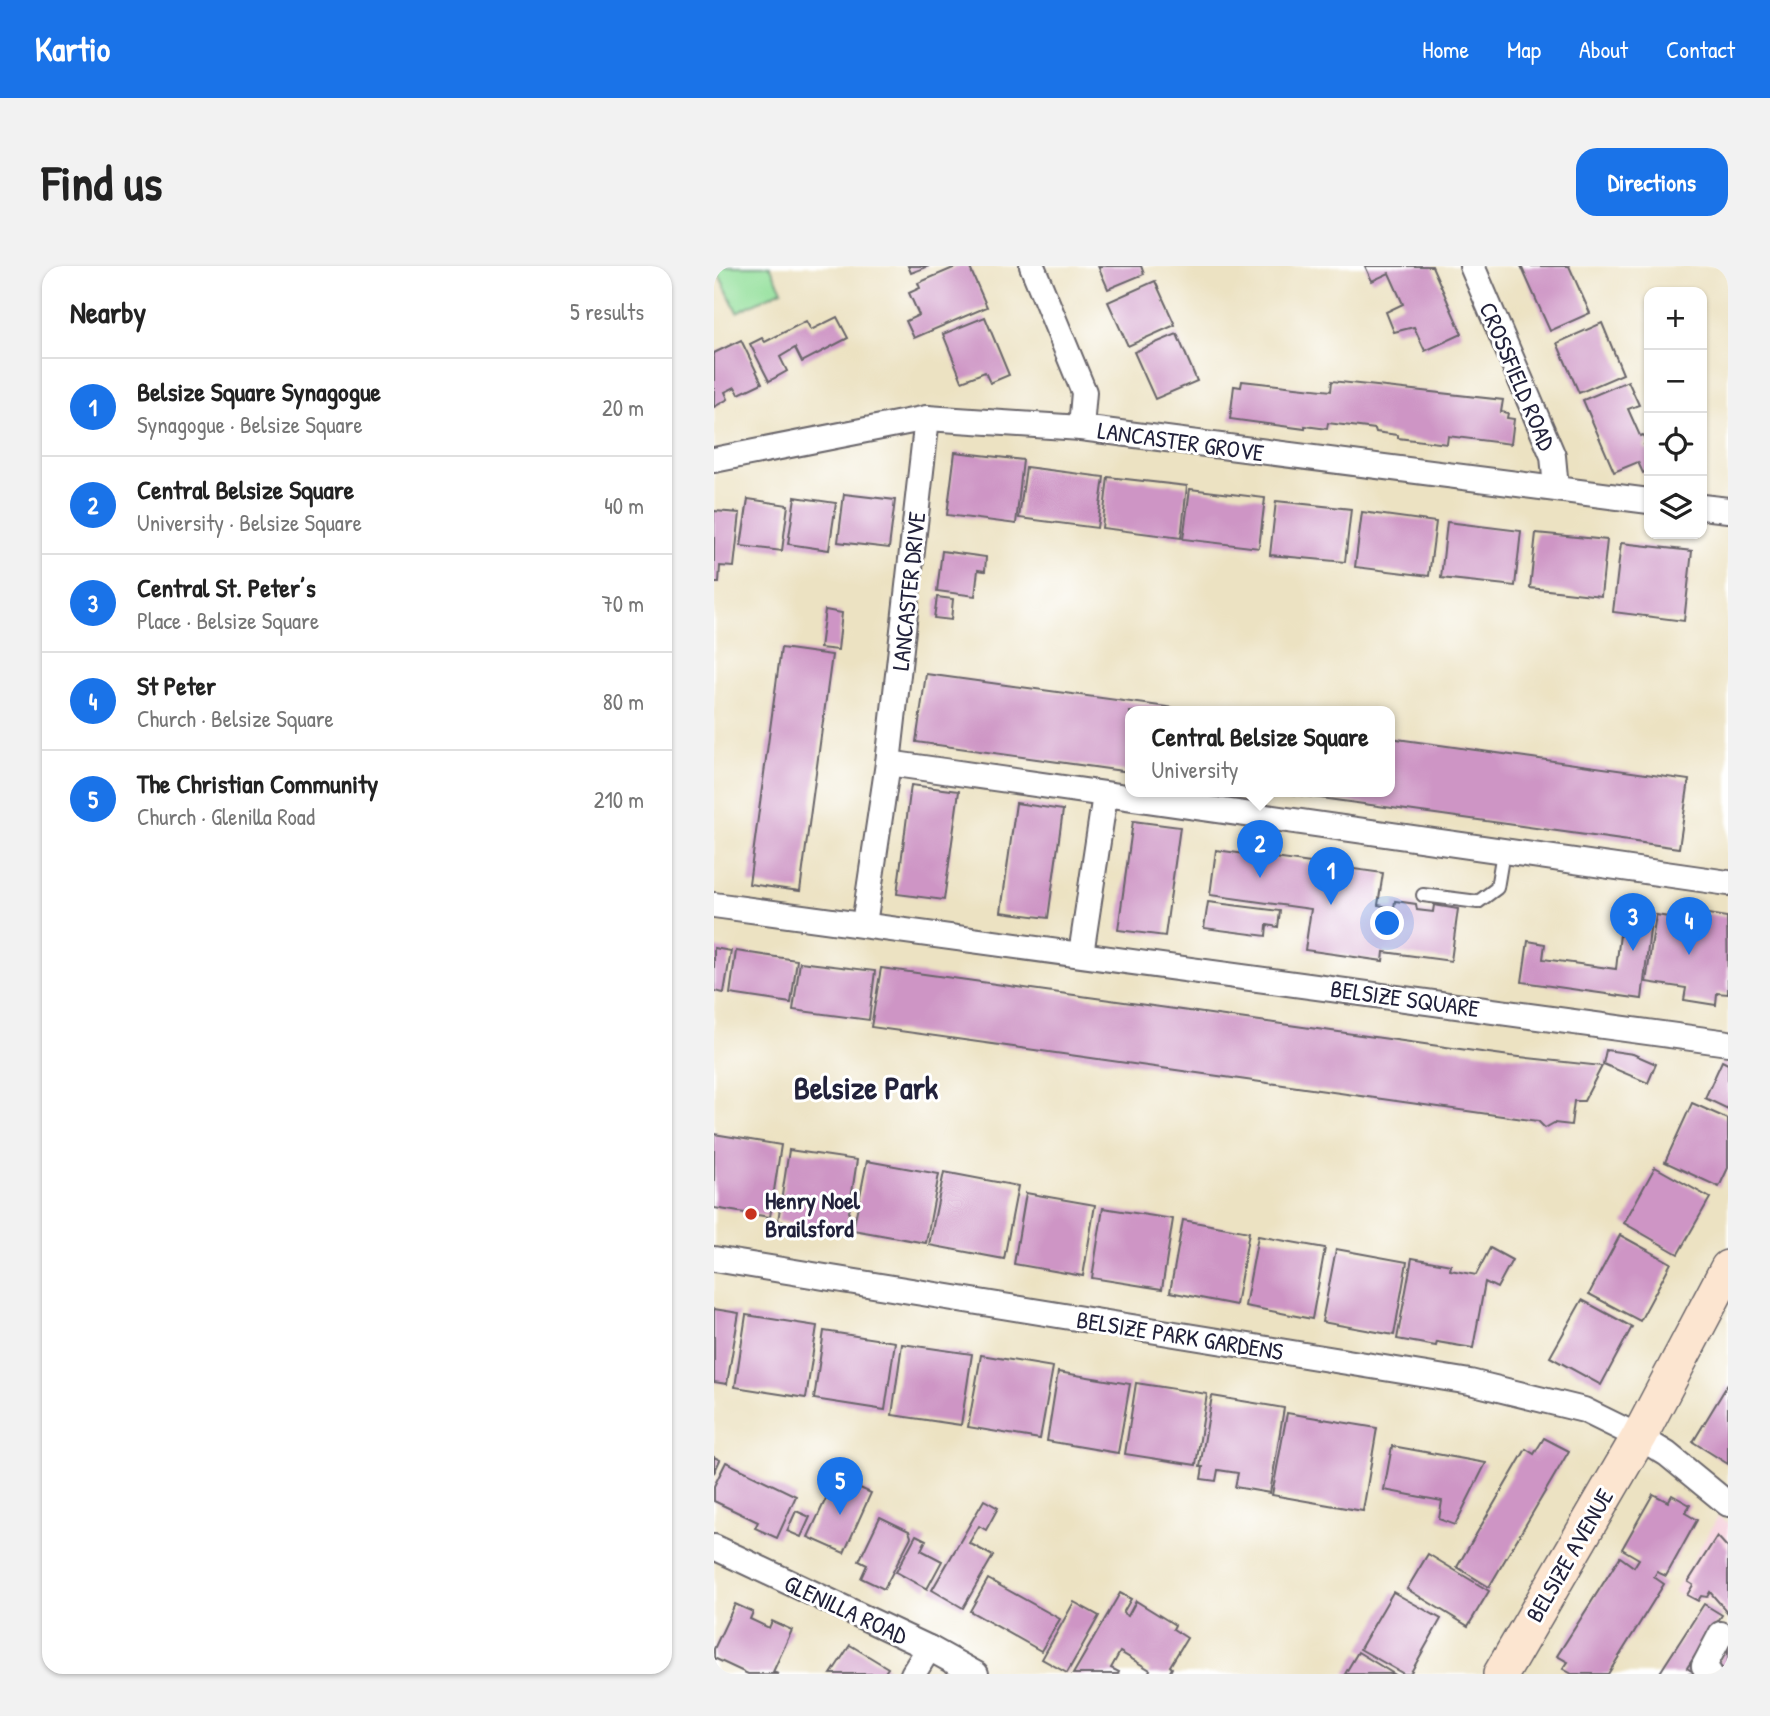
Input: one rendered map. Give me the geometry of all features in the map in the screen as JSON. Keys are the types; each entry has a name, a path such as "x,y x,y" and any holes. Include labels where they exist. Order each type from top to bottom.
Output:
{"street":[{"path":"1032,266 1084,392 1082,428"},
{"name":"CROSSFIELD ROAD","path":"1472,266 1553,456 1556,488"},
{"name":"LANCASTER GROVE","path":"714,460 927,418 1082,428 1644,500"},
{"name":"LANCASTER DRIVE","path":"888,763 927,418"},
{"path":"1707,508 1728,510"},
{"path":"864,924 888,763 1728,883"},
{"path":"1081,954 1105,795"},
{"name":"BELSIZE SQUARE","path":"714,905 1728,1043"},
{"name":"BELSIZE PARK GARDENS","path":"714,1259 1470,1382 1584,1410 1667,1454 1728,1504"},
{"path":"1639,1437 1728,1268"},
{"name":"BELSIZE AVENUE","path":"1504,1673 1639,1437"},
{"name":"GLENILLA ROAD","path":"714,1546 929,1648 976,1674"},
{"path":"1710,1674 1704,1666 1721,1634"},
{"path":"913,1674 929,1648"}],"lane":[{"path":"1423,895 1478,902 1497,888 1503,852"}],"shaded area":[{"path":"1718,1517 1728,1523 1728,1618 1707,1600 1695,1603 1674,1592"}],"green space":[{"path":"715,266 770,266 782,290 737,312"}],"building":[{"path":"908,266 929,266 911,273"},
{"path":"958,266 969,266 987,307 914,338 906,321 919,315 909,293 920,288 918,283"},
{"path":"1098,266 1141,266 1144,274 1108,289"},
{"path":"1365,266 1432,266 1462,334 1425,351 1414,327 1394,332 1386,312 1403,304 1389,273 1372,281"},
{"path":"1521,266 1569,266 1590,313 1550,331"},
{"path":"1155,281 1175,325 1128,346 1108,302"},
{"path":"837,317 848,338 802,362 795,348 780,357 787,371 769,381 750,344 762,338 765,342 806,321 811,330"},
{"path":"985,317 1009,375 990,383 985,372 962,381 943,334"},
{"path":"1602,323 1623,374 1579,393 1557,343"},
{"path":"1177,334 1197,381 1155,399 1134,352"},
{"path":"741,340 762,383 739,394 735,387 725,392 728,399 714,407 714,353"},
{"path":"1242,381 1331,391 1332,381 1503,400 1501,412 1508,413 1507,418 1514,419 1511,444 1448,436 1447,444 1398,438 1398,435 1376,432 1375,429 1328,423 1327,429 1305,426 1305,429 1230,419 1234,386 1241,387"},
{"path":"1628,381 1639,405 1628,409 1640,436 1644,437 1644,472 1638,462 1614,472 1583,400"},
{"path":"955,452 1023,460 1016,524 947,515"},
{"path":"1026,467 1104,477 1097,528 1019,518"},
{"path":"1108,477 1187,486 1181,538 1102,528"},
{"path":"1190,489 1265,498 1259,548 1183,539"},
{"path":"844,494 895,500 889,548 838,542"},
{"path":"795,497 836,503 829,550 788,544"},
{"path":"748,499 788,505 782,551 741,546"},
{"path":"1276,501 1351,509 1345,562 1270,555"},
{"path":"714,511 740,513 734,567 720,566 719,583 714,583"},
{"path":"1362,512 1436,522 1429,576 1355,567"},
{"path":"1447,522 1521,531 1515,586 1441,578"},
{"path":"1536,533 1607,540 1601,596 1530,588"},
{"path":"1621,543 1692,551 1684,621 1613,612"},
{"path":"942,551 986,557 985,571 978,570 975,596 937,591"},
{"path":"937,597 953,599 951,620 934,618"},
{"path":"825,610 842,613 838,650 820,648"},
{"path":"781,648 832,655 800,891 749,884"},
{"path":"926,674 1161,706 1125,706 1125,771 916,742"},
{"path":"1395,739 1689,780 1679,848 1314,797 1395,797"},
{"path":"911,785 959,791 944,900 897,894"},
{"path":"1016,803 1063,810 1048,918 1001,912"},
{"path":"1133,821 1180,827 1165,936 1118,930"},
{"path":"1216,850 1383,873 1378,905 1394,908 1395,901 1416,904 1417,910 1433,912 1434,905 1458,909 1451,961 1384,952 1383,961 1305,950 1311,909 1210,895"},
{"path":"1208,902 1280,911 1278,927 1267,925 1266,936 1204,928"},
{"path":"1683,910 1727,917 1728,994 1717,993 1716,1005 1684,1000 1686,988 1646,982 1656,915 1681,919"},
{"path":"1622,917 1651,921 1642,999 1522,982 1528,941 1545,944 1543,959 1616,969"},
{"path":"714,948 731,951 724,993 714,991"},
{"path":"736,951 797,960 791,1003 730,994"},
{"path":"800,962 875,971 869,1020 793,1010"},
{"path":"881,968 1510,1056 1602,1066 1584,1101 1574,1101 1571,1125 1554,1123 1545,1128 1538,1121 871,1027"},
{"path":"1606,1050 1633,1054 1656,1064 1648,1083 1603,1064"},
{"path":"1722,1061 1728,1064 1728,1109 1705,1098"},
{"path":"1692,1103 1728,1119 1728,1168 1719,1187 1665,1162"},
{"path":"714,1134 781,1145 770,1217 714,1208"},
{"path":"789,1150 857,1160 846,1232 778,1221"},
{"path":"867,1161 939,1174 926,1243 853,1230"},
{"path":"1655,1167 1710,1198 1678,1254 1624,1223"},
{"path":"944,1172 1018,1186 1004,1259 929,1245"},
{"path":"1026,1193 1095,1205 1083,1276 1014,1264"},
{"path":"1103,1208 1173,1219 1162,1289 1092,1278"},
{"path":"1183,1220 1249,1232 1236,1305 1170,1292"},
{"path":"1620,1235 1671,1263 1640,1321 1589,1294"},
{"path":"1258,1236 1325,1248 1312,1319 1245,1306"},
{"path":"1490,1248 1512,1260 1497,1288 1485,1282 1473,1348 1437,1342 1436,1346 1397,1339 1412,1258 1451,1265 1450,1270 1476,1275"},
{"path":"1336,1249 1407,1262 1394,1335 1322,1322"},
{"path":"1582,1300 1632,1327 1601,1385 1550,1357"},
{"path":"714,1309 739,1313 727,1384 714,1382"},
{"path":"746,1315 817,1326 806,1398 735,1387"},
{"path":"824,1331 895,1342 885,1410 814,1399"},
{"path":"902,1344 972,1354 961,1425 892,1415"},
{"path":"981,1355 1053,1367 1040,1439 968,1427"},
{"path":"1058,1372 1130,1384 1118,1453 1047,1441"},
{"path":"1136,1383 1207,1394 1196,1465 1125,1454"},
{"path":"1728,1384 1728,1464 1693,1442"},
{"path":"1212,1396 1284,1408 1270,1493 1235,1487 1238,1473 1218,1470 1216,1481 1201,1479 1203,1467 1200,1467"},
{"path":"1287,1413 1377,1428 1363,1511 1272,1495"},
{"path":"1544,1438 1569,1451 1489,1587 1457,1567 1526,1449 1534,1454"},
{"path":"1392,1446 1486,1463 1455,1525 1439,1519 1442,1501 1384,1490"},
{"path":"714,1457 720,1460 714,1473"},
{"path":"726,1462 796,1496 777,1538 755,1528 758,1522 714,1501 714,1486"},
{"path":"836,1477 871,1493 844,1553 808,1537"},
{"path":"1653,1494 1668,1502 1672,1495 1690,1505 1685,1513 1697,1520 1666,1576 1657,1572 1654,1577 1664,1584 1608,1674 1572,1674 1563,1669 1568,1662 1557,1656 1620,1557 1634,1567 1639,1559 1622,1549"},
{"path":"984,1500 998,1508 986,1530 979,1526 969,1543 993,1556 963,1608 932,1590"},
{"path":"796,1511 810,1517 801,1537 787,1531"},
{"path":"880,1517 909,1531 911,1537 884,1589 861,1578 867,1565 859,1561"},
{"path":"916,1535 926,1540 921,1550 942,1561 927,1589 896,1572"},
{"path":"1717,1536 1728,1548 1728,1613 1710,1592 1707,1597 1701,1596 1698,1601 1687,1595 1693,1585 1688,1582"},
{"path":"1428,1554 1489,1591 1468,1626 1407,1589"},
{"path":"988,1579 1060,1619 1041,1651 970,1611"},
{"path":"1393,1592 1441,1619 1410,1674 1404,1674 1360,1649"},
{"path":"1120,1593 1131,1599 1123,1613 1128,1616 1136,1601 1175,1625 1173,1629 1187,1638 1170,1666 1172,1668 1169,1674 1148,1674 1150,1670 1120,1652 1111,1668 1119,1672 1118,1674 1073,1674"},
{"path":"1074,1602 1099,1616 1067,1673 1042,1659"},
{"path":"735,1604 753,1612 750,1619 769,1628 772,1621 792,1630 773,1672 778,1674 748,1674 714,1658 714,1649"},
{"path":"1704,1604 1722,1615 1687,1668 1696,1674 1659,1674"},
{"path":"1728,1642 1728,1671 1716,1665"},
{"path":"850,1645 888,1668 884,1674 831,1674"},
{"path":"1358,1652 1394,1674 1345,1674"}],"place":[{"name":"Central Belsize Square","path":"1260,878"},
{"name":"Belsize Square Synagogue","path":"1331,905"},
{"name":"Central St. Peter’s","path":"1633,951"},
{"name":"St Peter","path":"1689,955"},
{"name":"Henry Noel Brailsford","path":"751,1214"},
{"name":"The Christian Community","path":"840,1515"}],"district":[{"name":"Belsize Park","path":"866,1087"}]}
